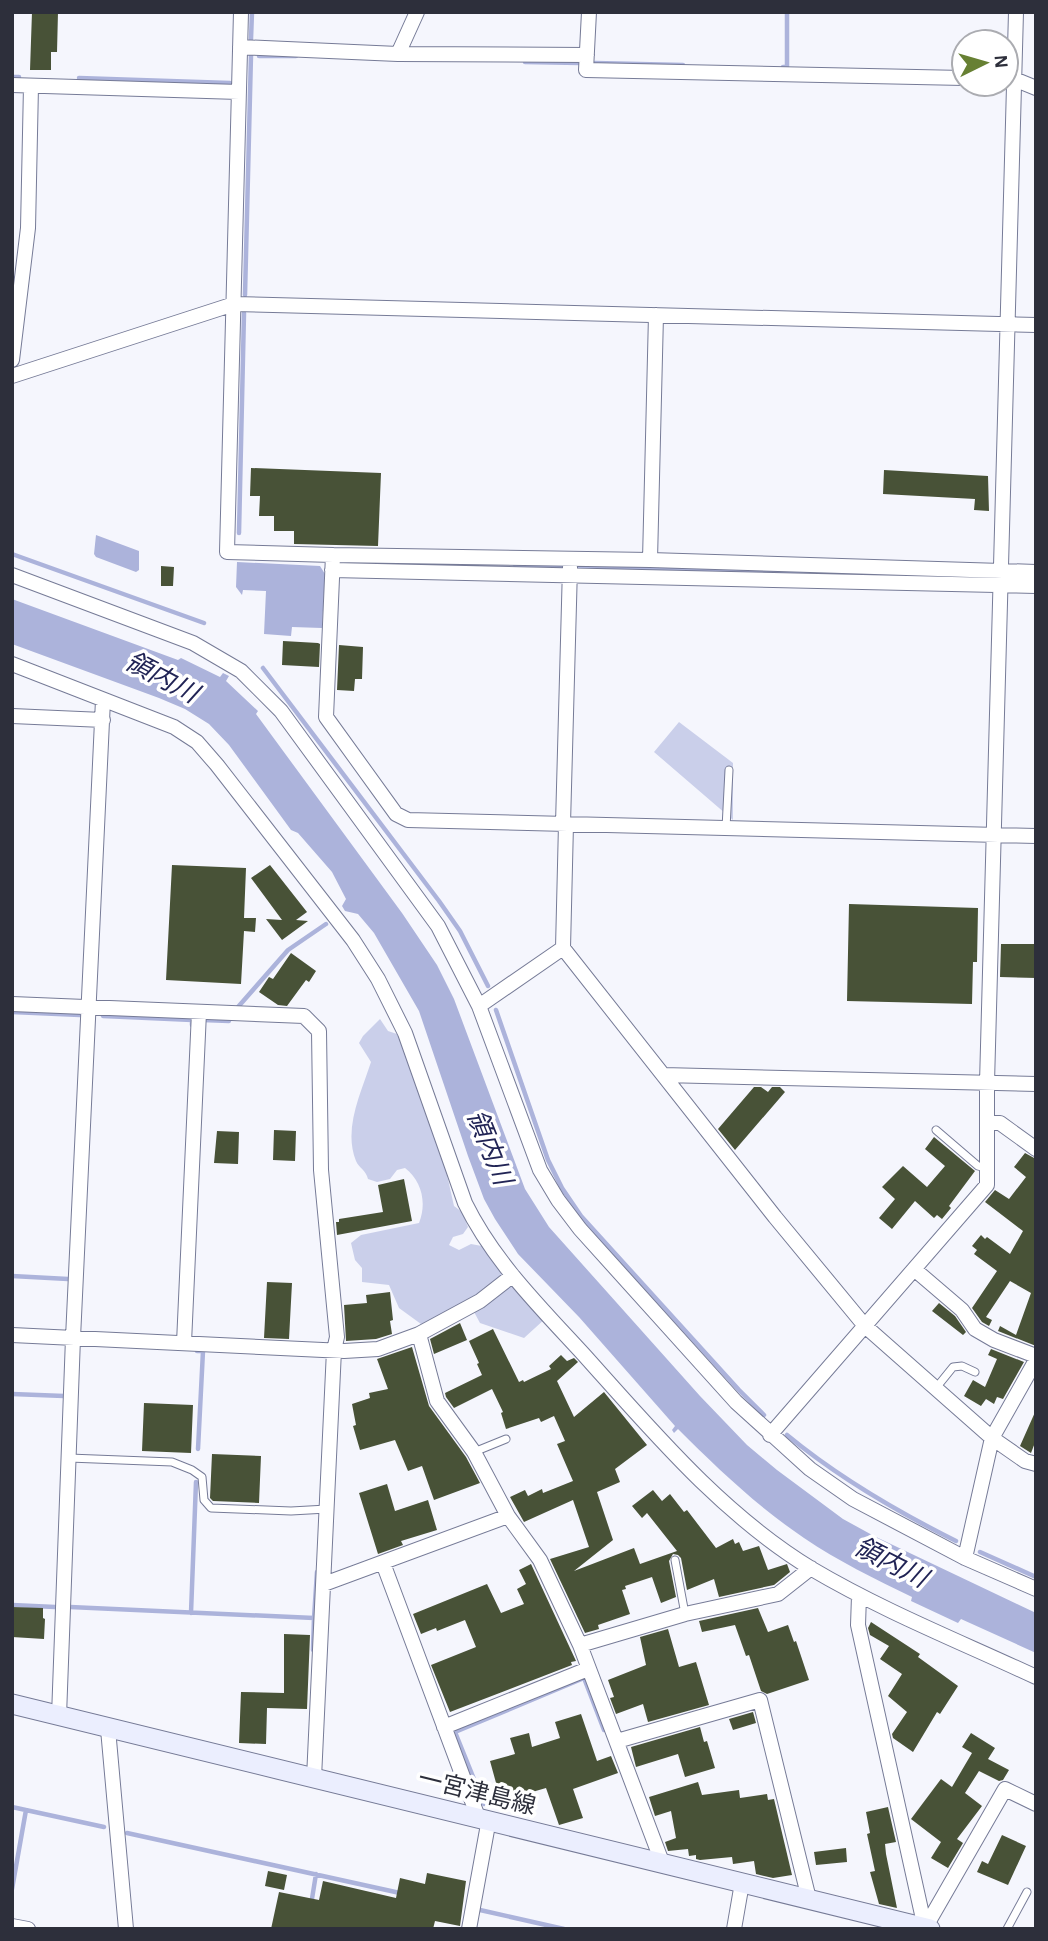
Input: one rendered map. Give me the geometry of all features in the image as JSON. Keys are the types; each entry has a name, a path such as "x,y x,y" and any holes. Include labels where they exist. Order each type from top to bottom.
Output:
{"main road":[{"name":"一宮津島線","path":"12,1704 928,1928"}],"street":[{"path":"241,12 227,552 332,562 569,575 1000,578 1036,572"},
{"path":"398,54 417,12"},
{"path":"589,12 586,70 950,78"},
{"path":"240,47 398,54 587,55"},
{"path":"12,85 239,92"},
{"path":"12,360 28,228 31,86"},
{"path":"770,1435 987,1185 987,1083 1007,325 1010,98"},
{"path":"12,376 234,304 1036,325"},
{"path":"650,561 656,315"},
{"path":"332,562 570,559 650,561 1000,578 1036,586"},
{"path":"570,559 563,948 864,1326 992,1438 1026,1461 1036,1464"},
{"path":"332,562 326,717 396,814 408,820 1036,836"},
{"path":"12,575 193,643 241,671 281,711 438,926 479,1006 540,1170 558,1200 589,1239 736,1402 810,1469 853,1499 965,1559 1036,1589"},
{"path":"12,664 155,718 197,742 353,940 378,979 405,1033 465,1203 477,1227 512,1276 696,1477 735,1511 811,1568 859,1596 1036,1677"},
{"path":"59,1716 73,1338 103,700"},
{"path":"12,716 103,720"},
{"path":"479,1006 563,948"},
{"path":"12,1004 304,1016 319,1031 321,1170 337,1337 334,1350 314,1778"},
{"path":"184,1343 199,1012"},
{"path":"663,1075 1036,1084"},
{"path":"987,1123 1000,1123 1036,1149"},
{"path":"914,1269 962,1310 975,1329 1036,1358 992,1438 965,1559"},
{"path":"12,1335 334,1350 378,1349 419,1335 480,1301 512,1276"},
{"path":"419,1335 437,1401 474,1452 508,1516 540,1560 580,1645 662,1862"},
{"path":"324,1584 508,1516"},
{"path":"383,1563 444,1727 484,1818 470,1929"},
{"path":"580,1645 685,1614 778,1594 811,1568"},
{"path":"859,1596 858,1625 877,1720 928,1928"},
{"path":"444,1727 588,1669"},
{"path":"617,1741 760,1700 809,1899"},
{"path":"108,1729 126,1929"},
{"path":"928,1928 1005,1789 1036,1804"},
{"path":"734,1929 742,1883"},
{"path":"12,1926 28,1929"}],"lane":[{"path":"726,828 729,770"},
{"path":"936,1130 978,1166 987,1168"},
{"path":"936,1388 953,1367 962,1366 975,1372"},
{"path":"474,1452 506,1439"},
{"path":"68,1458 172,1462 202,1477 204,1500 211,1508 291,1511 327,1509"},
{"path":"675,1560 685,1614"},
{"path":"1007,1929 1027,1892"}],"shaded area":[{"path":"679,722 733,763 733,820 654,752"},
{"path":"380,1019 388,1031 397,1034 402,1044 445,1166 454,1206 462,1212 468,1227 463,1234 453,1237 449,1245 459,1250 471,1244 487,1247 502,1275 454,1312 421,1324 399,1308 389,1285 362,1282 362,1268 355,1260 351,1243 361,1235 419,1223 423,1208 419,1186 411,1173 405,1168 397,1170 390,1179 377,1182 368,1179 356,1161 353,1149 352,1124 371,1062 359,1043"},
{"path":"511,1281 546,1318 524,1338 480,1323 473,1310"}],"water":[{"path":"96,535 139,551 139,570 136,572 96,557"},
{"path":"237,562 320,566 325,574 322,628 292,627 291,636 264,634 266,591 243,590 242,595 236,587"},
{"name":"領内川","path":"12,599 178,660 181,658 220,677 223,673 229,676 226,681 258,711 256,714 437,965 454,999 525,1189 549,1227 747,1445 843,1519 1036,1613 1036,1653 961,1619 958,1623 911,1601 912,1597 830,1554 754,1500 678,1429 674,1433 672,1430 675,1426 579,1317 518,1254 495,1219 484,1199 468,1156 419,1011 374,933 358,914 345,911 342,906 346,899 332,872 298,833 291,830 229,745 209,724 185,709 159,698 12,644"}],"building":[{"path":"32,12 58,12 57,52 51,52 51,70 30,70"},
{"path":"251,468 381,473 378,546 294,544 294,531 274,531 274,516 259,516 260,496 250,496"},
{"path":"884,470 988,476 989,511 974,510 975,499 883,494"},
{"path":"161,566 174,567 173,586 161,586"},
{"path":"283,641 320,644 319,667 282,665"},
{"path":"339,645 363,647 362,679 355,679 354,691 337,690"},
{"path":"172,865 246,868 244,918 256,918 255,932 244,931 241,984 166,980"},
{"path":"270,865 307,912 296,920 308,921 282,940 266,919 282,920 251,878"},
{"path":"849,904 978,908 977,962 973,962 972,1004 847,1001"},
{"path":"1001,944 1036,944 1036,978 1000,977"},
{"path":"291,953 316,971 287,1006 278,1005 259,992 269,977 273,979"},
{"path":"754,1087 761,1087 768,1092 772,1087 780,1087 785,1092 735,1150 718,1129"},
{"path":"274,1130 296,1131 295,1161 273,1160"},
{"path":"217,1131 239,1132 238,1164 214,1163"},
{"path":"934,1137 975,1171 942,1219 937,1215 934,1218 915,1201 892,1229 879,1218 895,1199 882,1187 903,1166 927,1187 945,1166 925,1149"},
{"path":"1025,1153 1036,1159 1036,1346 998,1331 1000,1326 1016,1335 1031,1293 1010,1281 986,1317 992,1320 989,1326 982,1322 972,1308 997,1271 974,1254 977,1250 972,1246 981,1235 1010,1254 1023,1231 985,1202 995,1190 1009,1199 1026,1177 1014,1167"},
{"path":"404,1179 412,1221 337,1235 336,1222 339,1222 339,1219 383,1212 378,1185"},
{"path":"267,1282 292,1283 289,1339 264,1338"},
{"path":"390,1292 392,1334 376,1339 346,1341 344,1305 367,1303 366,1295"},
{"path":"939,1303 955,1316 966,1332 963,1335 932,1311"},
{"path":"460,1323 467,1340 434,1354 430,1339"},
{"path":"493,1329 519,1382 551,1369 549,1366 561,1355 567,1361 574,1358 578,1362 557,1381 574,1417 604,1392 647,1445 615,1469 620,1482 597,1492 613,1540 574,1571 634,1548 640,1564 677,1551 647,1513 642,1518 632,1506 653,1490 662,1501 670,1494 684,1512 687,1510 716,1548 733,1539 735,1544 739,1542 743,1551 759,1546 768,1570 787,1564 790,1572 774,1585 719,1597 714,1579 687,1590 681,1558 673,1554 669,1561 676,1597 661,1603 652,1577 625,1586 626,1589 622,1590 630,1614 598,1625 599,1629 585,1633 550,1559 589,1547 573,1500 524,1522 510,1497 525,1490 528,1496 542,1489 543,1493 573,1481 557,1444 565,1441 554,1416 541,1422 539,1418 506,1429 501,1413 503,1412 492,1389 454,1408 446,1397 445,1393 482,1375 469,1341"},
{"path":"412,1347 429,1406 466,1457 480,1483 434,1500 422,1466 408,1471 395,1440 360,1450 353,1426 356,1425 352,1404 370,1398 369,1393 388,1389 377,1359"},
{"path":"991,1349 1024,1362 1003,1399 997,1397 994,1404 986,1399 981,1406 964,1396 973,1380 985,1387 997,1359 988,1355"},
{"path":"144,1403 193,1405 191,1453 142,1451"},
{"path":"1036,1410 1036,1440 1031,1453 1020,1446"},
{"path":"212,1454 261,1456 259,1503 213,1501 210,1498"},
{"path":"387,1484 395,1511 428,1500 437,1530 401,1541 403,1545 378,1554 359,1493"},
{"path":"531,1564 576,1661 571,1662 572,1665 450,1712 431,1665 476,1647 465,1620 421,1634 413,1614 487,1584 501,1613 524,1604 517,1589 526,1584 519,1570"},
{"path":"12,1607 43,1608 44,1639 12,1637"},
{"path":"758,1608 768,1632 788,1625 809,1680 767,1694 761,1691 735,1625 702,1632 699,1621"},
{"path":"871,1622 920,1654 918,1657 958,1686 940,1714 937,1712 913,1752 893,1738 892,1734 907,1712 888,1696 902,1674 880,1659 889,1646 870,1635 868,1628"},
{"path":"668,1629 679,1667 696,1662 709,1705 648,1722 643,1704 616,1714 610,1698 614,1697 608,1680 646,1665 640,1637"},
{"path":"284,1634 310,1635 307,1709 267,1708 266,1744 239,1743 241,1692 284,1693"},
{"path":"753,1712 756,1723 733,1730 729,1719"},
{"path":"581,1714 597,1761 611,1756 618,1773 573,1789 583,1818 559,1825 546,1788 501,1801 490,1761 515,1754 510,1738 529,1733 532,1747 560,1738 555,1722"},
{"path":"700,1727 715,1768 685,1777 678,1754 636,1767 631,1747"},
{"path":"971,1733 995,1748 988,1759 1009,1770 1003,1780 999,1781 979,1771 965,1793 982,1806 957,1839 963,1843 948,1868 931,1858 941,1842 911,1819 941,1779 952,1787 972,1753 962,1747"},
{"path":"698,1782 702,1795 739,1790 740,1798 767,1794 768,1800 774,1799 792,1875 773,1878 756,1874 754,1861 733,1864 732,1857 700,1860 696,1859 696,1855 689,1856 688,1849 668,1851 665,1842 676,1838 671,1811 655,1816 649,1797"},
{"path":"888,1807 896,1842 885,1844 897,1908 879,1904 870,1872 875,1871 867,1834 870,1833 866,1812"},
{"path":"1002,1835 1026,1846 1008,1885 977,1872 982,1861 988,1864"},
{"path":"846,1848 847,1862 816,1865 814,1852"},
{"path":"268,1871 287,1875 284,1890 265,1886"},
{"path":"427,1873 466,1881 460,1926 435,1921 433,1929 271,1929 279,1892 319,1900 323,1881 396,1898 400,1878 425,1884"}],"waterway":[{"path":"251,39 252,12"},
{"path":"783,67 787,67 787,12"},
{"path":"245,295 251,55"},
{"path":"259,56 296,56"},
{"path":"525,62 580,63"},
{"path":"595,63 683,65"},
{"path":"12,77 19,77"},
{"path":"79,78 230,83"},
{"path":"239,533 244,313"},
{"path":"12,554 204,623"},
{"path":"515,565 563,566"},
{"path":"578,567 955,576"},
{"path":"263,668 439,901 460,931 488,986"},
{"path":"238,1007 288,950 326,924"},
{"path":"496,1010 548,1160 562,1188 581,1216 764,1415"},
{"path":"12,1012 80,1015"},
{"path":"103,1016 192,1020 192,1025"},
{"path":"203,1020 229,1021"},
{"path":"12,1276 68,1279"},
{"path":"197,1351 203,1351 198,1449"},
{"path":"12,1394 64,1396"},
{"path":"787,1435 868,1493 956,1541"},
{"path":"191,1613 196,1482"},
{"path":"980,1552 1036,1577"},
{"path":"314,1618 317,1572"},
{"path":"12,1605 55,1607"},
{"path":"70,1607 314,1618 313,1650"},
{"path":"484,1804 455,1732 584,1678 604,1730"},
{"path":"12,1807 104,1827"},
{"path":"12,1889 26,1810"},
{"path":"127,1833 400,1893"},
{"path":"311,1905 316,1874"},
{"path":"480,1910 564,1929"}]}
